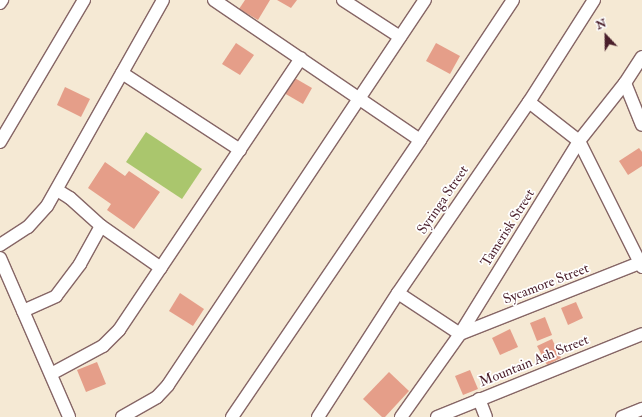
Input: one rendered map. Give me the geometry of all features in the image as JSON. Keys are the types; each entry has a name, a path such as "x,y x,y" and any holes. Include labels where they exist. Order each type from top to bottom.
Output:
{"street":[{"path":"0,4 2,0"},
{"path":"0,142 84,0"},
{"path":"0,246 28,227 47,206 163,0"},
{"path":"214,0 360,97 420,140"},
{"path":"343,0 400,37"},
{"path":"122,417 157,397 168,385 425,0"},
{"path":"232,417 513,0"},
{"name":"Syringa Street","path":"318,417 398,294 529,102 594,0"},
{"name":"Tamerisk Street","path":"401,417 460,334 579,141 625,83 642,57"},
{"path":"51,374 86,356 119,330 301,58"},
{"path":"122,74 240,150"},
{"path":"625,83 638,106 642,125"},
{"path":"529,102 579,141 642,264"},
{"path":"57,190 70,198 101,226 160,268"},
{"path":"23,311 56,296 80,264 101,226"},
{"path":"0,258 69,417"},
{"name":"Sycamore Street","path":"460,334 642,264"},
{"path":"398,294 460,334"},
{"name":"Mountain Ash Street","path":"437,417 642,334"},
{"path":"479,399 486,417"},
{"path":"622,417 642,409"}],"green space":[{"path":"146,132 202,169 182,199 126,162"}],"building":[{"path":"245,0 270,0 258,20 239,9"},
{"path":"277,0 297,0 291,8"},
{"path":"236,43 254,55 240,75 222,64"},
{"path":"436,43 460,56 450,74 426,61"},
{"path":"293,77 312,88 303,104 284,93"},
{"path":"65,87 90,99 81,117 57,105"},
{"path":"639,148 642,152 642,166 628,175 619,161"},
{"path":"105,162 125,176 129,171 160,192 134,229 107,210 111,204 88,188"},
{"path":"180,293 204,309 193,326 169,311"},
{"path":"576,302 583,318 568,325 561,308"},
{"path":"545,317 552,335 537,341 530,323"},
{"path":"510,329 518,347 500,355 492,338"},
{"path":"552,339 561,358 547,365 537,346"},
{"path":"97,362 106,384 86,392 77,370"},
{"path":"470,370 478,389 463,395 455,376"},
{"path":"389,372 409,391 385,417 382,417 363,399"}]}
